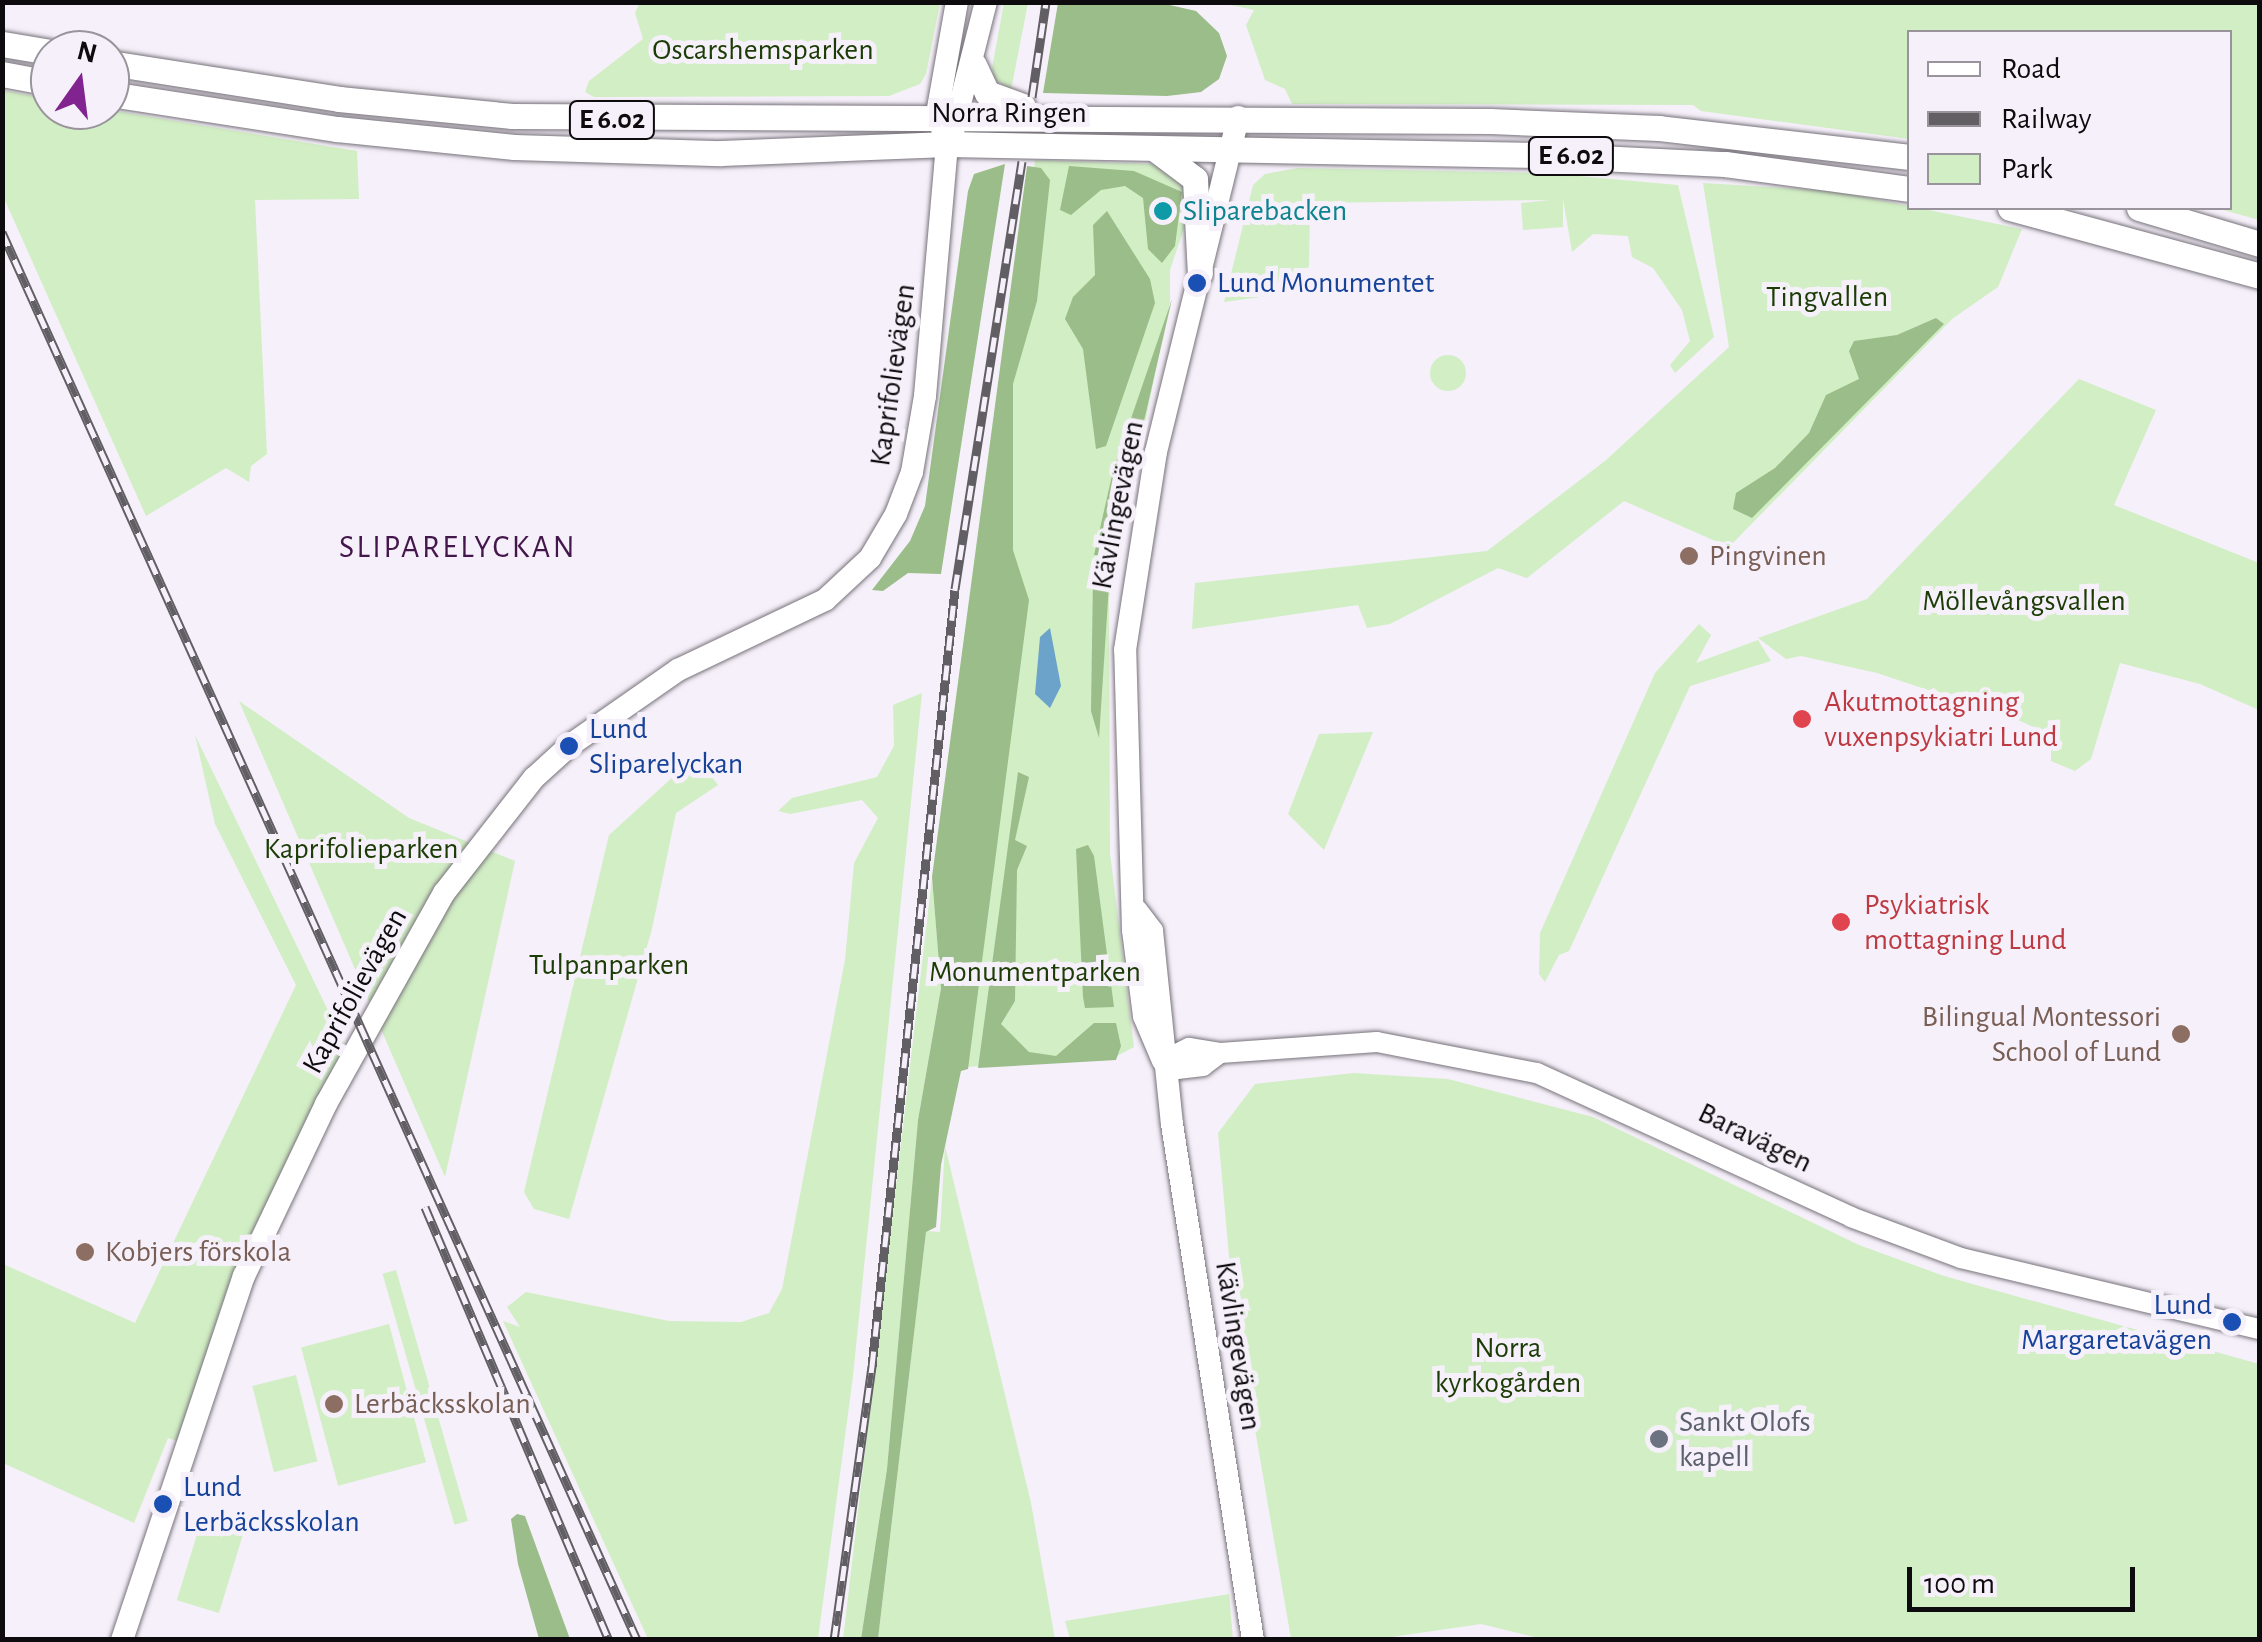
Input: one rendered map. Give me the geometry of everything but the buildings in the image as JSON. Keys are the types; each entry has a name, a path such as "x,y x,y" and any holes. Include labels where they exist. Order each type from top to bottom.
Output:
{"main road":[{"path":"947,144 957,2"},
{"path":"950,114 974,65 986,2"},
{"path":"2,44 30,49"},
{"path":"974,65 982,87 999,101 1092,118"},
{"name":"Norra Ringen","path":"130,66 388,106 636,120 950,114 1660,128 1907,157"},
{"path":"2,74 30,79"},
{"name":"Norra Ringen","path":"130,97 388,136 656,153 947,144 1664,159 1907,188"},
{"name":"Kävlingevägen","path":"1238,118 1156,452 1125,650 1125,782 1137,911 1152,931 1164,1014 1163,1062 1253,1640"},
{"name":"Kaprifolievägen","path":"122,1640 244,1276 326,1104 444,893 490,831 569,746 678,670 826,600 853,578 888,530 906,494 919,438 947,144"},
{"path":"1151,147 1195,179 1200,273"},
{"path":"2017,210 2260,276"},
{"path":"2146,210 2260,244"}],"street":[{"name":"Baravägen","path":"1163,1062 1177,1068 1203,1066 1220,1053 1377,1042 1536,1073 1851,1217 1961,1258 2260,1329"}],"green space":[{"name":"Oscarshemsparken","path":"640,2 940,3 926,74 920,84 889,96 594,97 585,92 589,81 643,39 635,13"},
{"path":"1004,3 1028,3 1011,90 994,79 992,68"},
{"path":"1058,3 1161,3 1196,11 1219,33 1227,56 1219,79 1201,92 1167,96 1043,93"},
{"path":"1222,3 2259,3 2259,220 2223,210 2232,210 2232,30 1907,30 1907,139 1701,111 1693,105 1292,104 1285,89 1265,80 1246,25 1254,10"},
{"path":"3,90 30,95 30,130 130,130 130,113 357,151 359,199 255,200 267,454 251,466 249,482 226,468 146,516 3,196"},
{"name":"Monumentparken","path":"1035,160 1153,164 1187,184 1190,211 1170,270 1170,302 1109,597 1110,853 1134,1047 1117,1056 939,1069 1004,382"},
{"path":"1005,164 941,574 908,573 883,591 872,590 910,541 925,506 968,191 974,174"},
{"path":"1027,166 1041,168 1050,180 1037,301 1013,384 1013,550 1029,600 968,1069 961,1071 941,1165 936,1227 926,1232 878,1639 861,1639 887,1469 918,1120 941,988 932,877"},
{"path":"1069,166 1134,171 1182,192 1175,246 1162,263 1148,249 1143,198 1125,186 1101,190 1071,215 1060,210"},
{"path":"1298,168 1545,173 1678,185 1714,337 1675,373 1670,365 1690,341 1682,310 1653,268 1632,257 1628,236 1593,234 1572,252 1563,199 1563,227 1523,230 1521,203 1550,200 1310,203 1309,267 1283,276 1268,296 1224,302 1253,185 1265,174"},
{"name":"Tingvallen","path":"1703,183 1835,191 1907,206 1907,210 1928,210 2022,229 1998,287 1952,319 1729,547 1624,501 1527,578 1498,568 1390,624 1367,628 1358,605 1192,629 1195,583 1487,551 1605,461 1729,347"},
{"path":"1107,211 1150,279 1155,303 1106,446 1096,449 1083,349 1065,319 1073,297 1095,275 1093,225"},
{"path":"1172,299 1113,556 1094,555 1113,471"},
{"path":"1936,318 1944,324 1752,518 1733,509 1736,493 1775,468 1809,433 1826,395 1859,379 1849,351 1854,341 1897,335"},
{"path":"1448,355 1461,360 1466,373 1461,386 1448,391 1435,386 1430,373 1435,360"},
{"name":"Möllevångsvallen","path":"2079,379 2156,410 2114,505 2259,563 2259,710 2200,684 2120,663 2091,759 2075,771 2051,761 2051,735 2018,720 1877,673 1801,656 1786,659 1758,638 1867,599"},
{"path":"1093,577 1109,585 1099,738 1091,711"},
{"path":"1699,624 1711,635 1696,663 1758,640 1771,661 1690,686 1569,951 1559,955 1545,982 1539,974 1540,933 1655,673"},
{"path":"922,693 853,1376 818,1639 648,1639 503,1321 520,1327 507,1307 526,1292 669,1321 741,1322 769,1313 782,1289 845,960 854,863 878,818 862,800 790,814 778,811 792,798 877,777 894,746 893,705"},
{"name":"Kaprifolieparken","path":"239,701 409,818 515,861 445,1177"},
{"path":"1373,732 1324,850 1288,814 1319,734"},
{"path":"195,735 351,1058 184,1443 168,1438 134,1523 3,1463 3,1264 135,1323 296,985 215,824"},
{"name":"Tulpanparken","path":"696,756 718,785 676,813 652,929 569,1219 534,1209 524,1192 609,835"},
{"path":"1018,772 1029,777 1015,840 1027,846 1017,870 1015,1001 1001,1024 1029,1052 1056,1056 1094,1023 1116,1023 1121,1046 1116,1060 978,1068"},
{"path":"1088,845 1094,856 1114,1007 1085,1008 1083,997 1076,849"},
{"path":"932,878 941,987 918,1120 887,1469 861,1639 843,1640"},
{"name":"Norra kyrkogården","path":"1354,1073 1448,1079 1593,1117 1859,1245 1944,1276 2259,1364 2259,1639 1547,1640 1481,1624 1378,1639 1291,1639 1233,1301 1218,1133 1255,1084"},
{"path":"945,1146 1031,1503 1055,1639 878,1640 926,1231 940,1232"},
{"path":"396,1270 468,1521 454,1525 383,1274"},
{"path":"389,1324 426,1462 338,1486 301,1348"},
{"path":"296,1375 318,1461 274,1472 252,1386"},
{"path":"517,1514 525,1516 570,1639 539,1639 518,1564 511,1519"},
{"path":"202,1518 244,1531 219,1613 177,1600"},
{"path":"1229,1594 1233,1639 1070,1639 1065,1621"}],"water":[{"path":"1050,628 1061,686 1050,708 1035,694 1040,637"}],"railway":[{"path":"1032,97 1046,2"},
{"path":"834,1640 872,1366 955,589 1022,161"},
{"path":"2,232 637,1640"},
{"path":"425,1207 609,1640"}],"place":[{"name":"Sliparebacken","path":"1163,211"},
{"name":"Lund Monumentet","path":"1197,283"},
{"name":"Pingvinen","path":"1689,556"},
{"name":"Akutmottagning vuxenpsykiatri Lund","path":"1802,719"},
{"name":"Lund Sliparelyckan","path":"569,746"},
{"name":"Psykiatrisk mottagning Lund","path":"1841,922"},
{"name":"Bilingual Montessori School of Lund","path":"2181,1034"},
{"name":"Kobjers förskola","path":"85,1252"},
{"name":"Lund Margaretavägen","path":"2232,1322"},
{"name":"Lerbäcksskolan","path":"334,1404"},
{"name":"Sankt Olofs kapell","path":"1659,1439"},
{"name":"Lund Lerbäcksskolan","path":"163,1504"}],"district":[{"name":"SLIPARELYCKAN","path":"458,547"}]}
